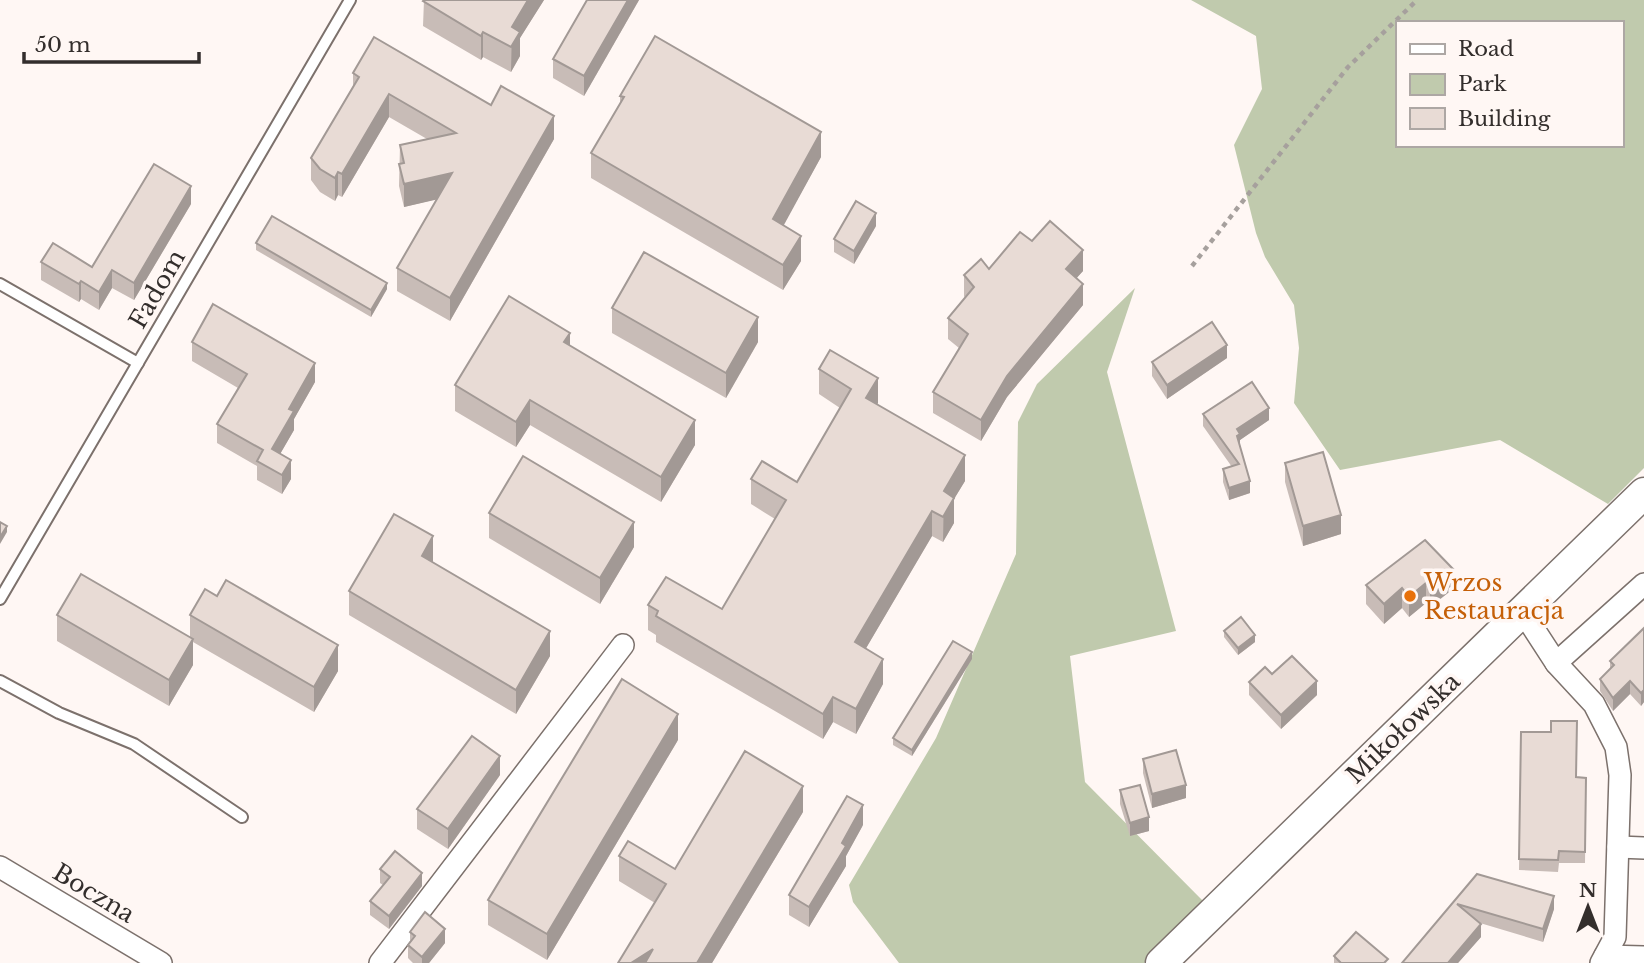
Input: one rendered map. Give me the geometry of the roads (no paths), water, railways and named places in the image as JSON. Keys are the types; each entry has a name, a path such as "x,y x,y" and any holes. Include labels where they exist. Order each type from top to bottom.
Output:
{"street":[{"name":"Mikołowska","path":"1161,963 1644,493"},
{"path":"1556,663 1644,584"},
{"path":"1521,613 1556,663 1594,704 1616,747 1620,775 1615,937 1603,960"},
{"path":"380,963 622,645"},
{"path":"1618,847 1644,848"},
{"name":"Boczna","path":"0,867 162,963"},
{"path":"1603,960 1644,957"}],"lane":[{"name":"Fadom","path":"0,599 350,0"},
{"path":"0,284 138,363"},
{"path":"0,681 59,713 134,744 242,817"}],"place":[{"name":"Wrzos Restauracja","path":"1410,596"}]}
